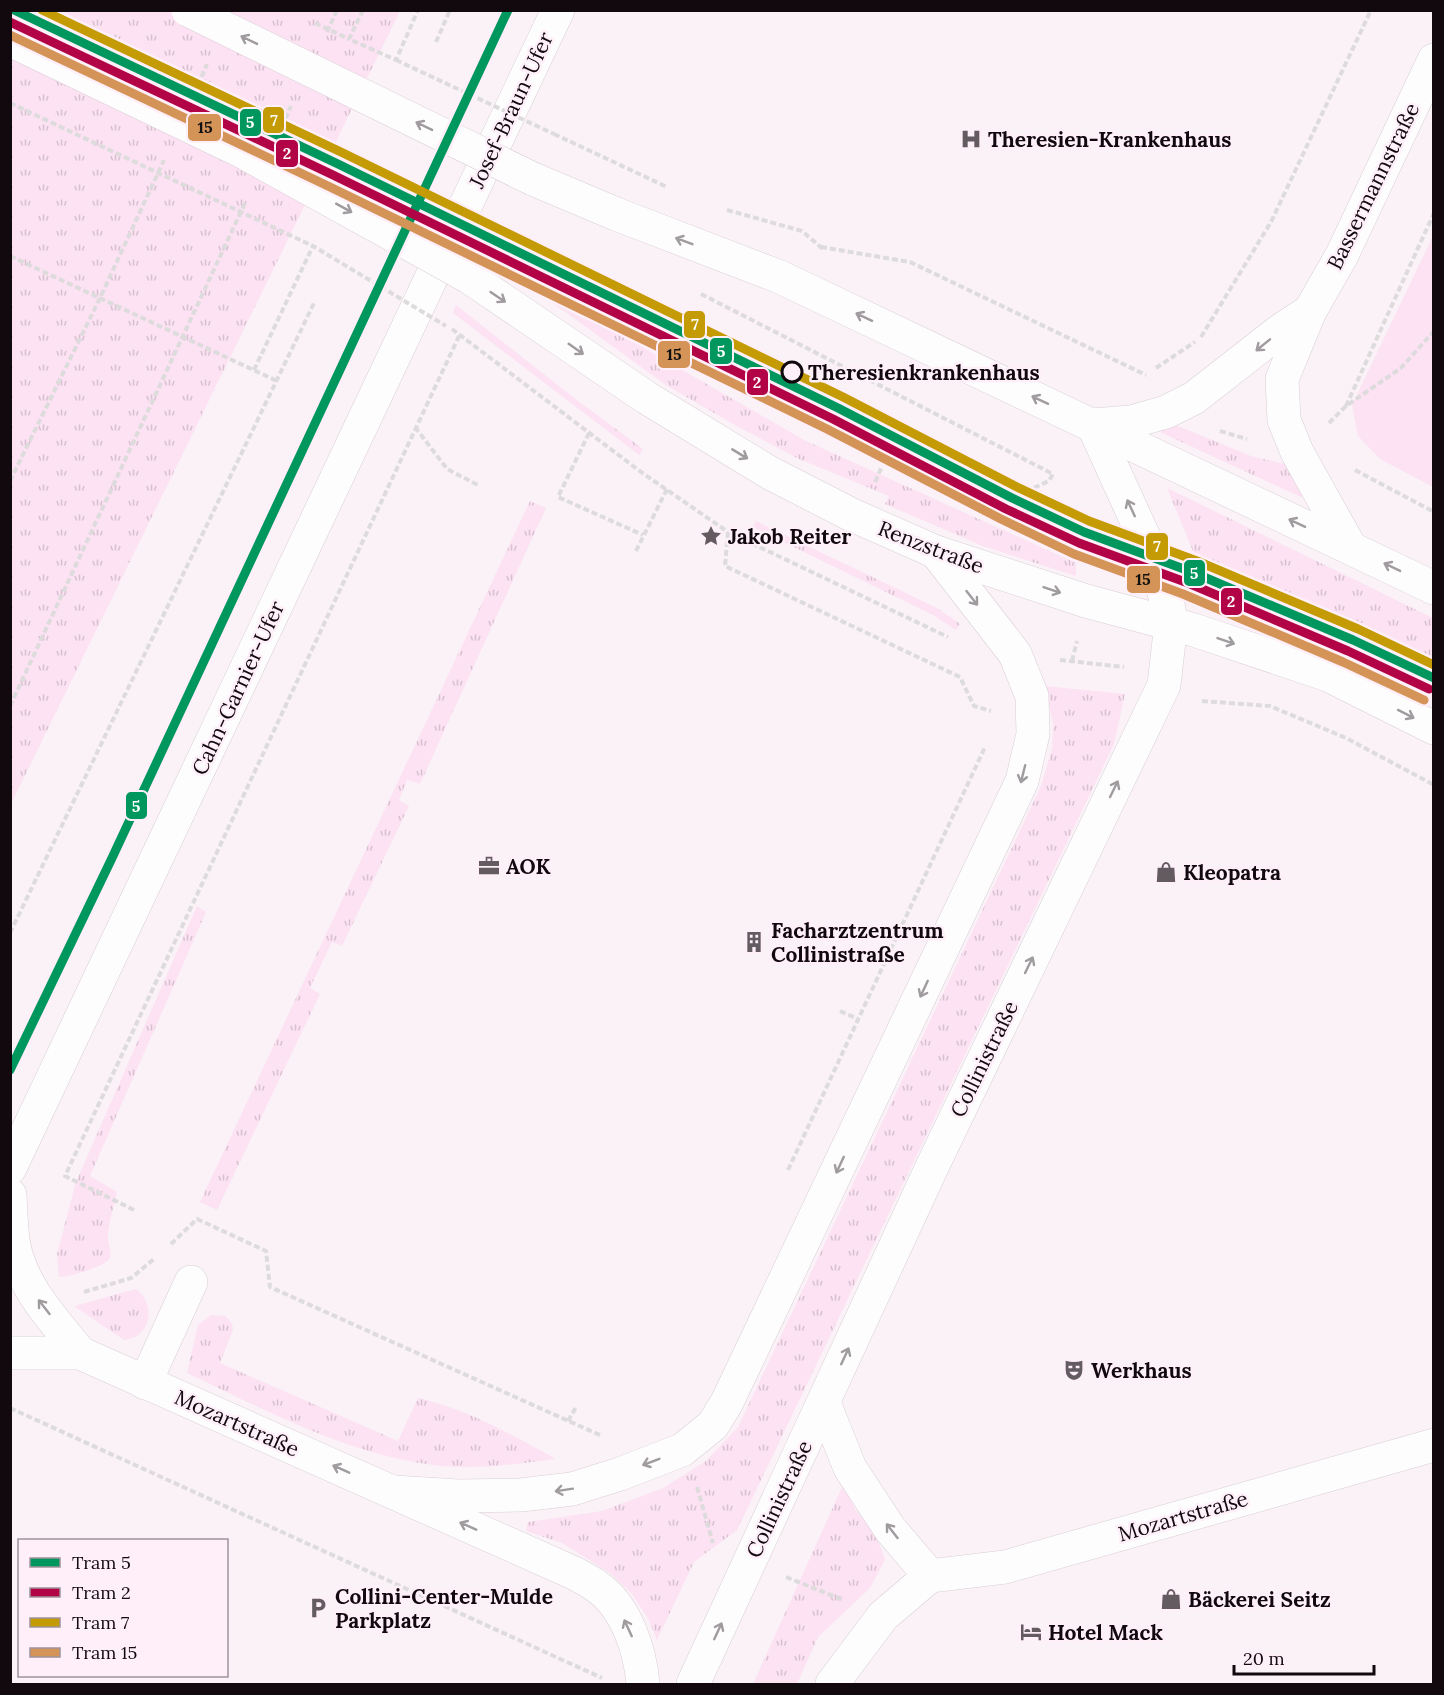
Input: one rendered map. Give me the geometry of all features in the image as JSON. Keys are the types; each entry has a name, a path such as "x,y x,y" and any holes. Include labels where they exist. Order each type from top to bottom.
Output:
{"street":[{"path":"188,10 533,179 616,214 780,277 1434,588"},
{"name":"Josef-Braun-Ufer","path":"464,209 558,10"},
{"name":"Renzstraße","path":"10,40 243,152 469,277 647,398 770,473 852,515 936,552 1086,601 1170,623 1328,675 1434,728"},
{"name":"Bassermannstraße","path":"1350,547 1297,452 1284,420 1282,379 1310,311 1342,255 1434,60"},
{"name":"Cahn-Garnier-Ufer","path":"10,1168 464,209"},
{"name":"Bassermannstraße","path":"1093,426 1131,422 1166,412 1194,398 1281,330 1310,311"},
{"name":"Collinistraße","path":"693,1684 931,1169 1164,684 1170,623 1169,609 1153,557 1093,426"},
{"path":"936,552 1015,654"},
{"name":"Mozartstraße","path":"394,1492 458,1496 521,1495 572,1489 620,1474 682,1450 713,1425 727,1402 1022,781 1033,734 1032,696 1015,654"},
{"name":"Mozartstraße","path":"10,1195 14,1246 20,1267 37,1299 80,1353"},
{"path":"145,1383 191,1282"},
{"name":"Mozartstraße","path":"10,1353 80,1353 574,1573 597,1586 612,1602 627,1624 639,1661 643,1684"},
{"path":"824,1403 850,1468 890,1528 930,1576 883,1617 832,1684"},
{"name":"Mozartstraße","path":"930,1576 1005,1567 1434,1445"}],"path":[{"path":"322,42 337,10"},
{"path":"349,39 363,10"},
{"path":"396,60 418,10"},
{"path":"436,42 450,10"},
{"path":"1137,381 1201,337 1207,328 1271,222 1371,10"},
{"path":"309,20 669,188"},
{"path":"193,96 208,64"},
{"path":"10,103 313,246 460,334 589,433 728,532 950,638"},
{"path":"277,136 292,105"},
{"path":"10,481 100,298 164,160"},
{"path":"10,706 247,199"},
{"path":"723,209 802,231 828,253"},
{"path":"1346,406 1434,213"},
{"path":"254,370 313,246"},
{"path":"820,247 910,262 1146,375"},
{"path":"10,256 278,381"},
{"path":"699,293 1053,474 1049,481 993,506"},
{"path":"10,933 314,303"},
{"path":"590,304 981,500"},
{"path":"1297,452 1346,406 1401,368 1434,331"},
{"path":"134,1210 65,1176 460,334"},
{"path":"1166,412 1191,422 1297,452 1338,461 1434,512"},
{"path":"415,427 447,469 478,485"},
{"path":"589,433 558,497 644,535"},
{"path":"875,482 888,453"},
{"path":"636,551 667,489"},
{"path":"728,532 725,566 960,677 974,706 1000,714"},
{"path":"1015,654 1130,668 1198,700 1269,706 1346,738 1434,785"},
{"path":"840,1011 858,1020"},
{"path":"168,1247 197,1219 266,1251 270,1287 609,1439"},
{"path":"74,1295 131,1278 162,1253"},
{"path":"568,1421 576,1407"},
{"path":"10,1408 604,1680"},
{"path":"750,1562 883,1617"}],"green space":[{"path":"11,11 400,11 11,804"},
{"path":"1433,236 1434,487 1380,459 1358,436 1352,405"},
{"path":"506,269 577,294 571,306 804,440 1076,563 1076,576 983,546 885,504 889,496 799,459 733,424 666,385"},
{"path":"456,305 643,449 639,455 453,313"},
{"path":"1166,421 1251,456 1289,465 1306,492 1301,497 1162,433 1157,427"},
{"path":"1167,488 1433,618 1433,697 1331,651 1216,607"},
{"path":"530,501 546,508 420,784 407,780 399,800 409,806 342,946 332,942 310,988 320,994 217,1210 200,1202"},
{"path":"756,521 937,608 960,624 956,630 933,615 753,527"},
{"path":"1045,686 1125,694 1114,744 737,1530 694,1562 657,1640 648,1618 632,1594 610,1573 562,1543 526,1531 528,1522 602,1511 663,1488 706,1461 738,1427 1041,786 1052,749 1053,724"},
{"path":"197,906 206,912 90,1176 117,1192 108,1233 110,1257 95,1268 59,1277 57,1254 76,1182"},
{"path":"136,1289 145,1299 149,1312 147,1324 143,1330 129,1339 124,1340 74,1306"},
{"path":"211,1315 225,1316 232,1323 233,1330 220,1363 398,1441 418,1398 472,1416 556,1459 457,1467 409,1461 343,1443 279,1417 187,1373 198,1325"},
{"path":"843,1485 855,1509 876,1535 885,1560 870,1588 818,1637 797,1684 753,1684"}],"tram line":[{"name":"5","path":"14,10 338,164 838,408 1012,498 1084,532 1192,572 1353,640 1434,678"},
{"name":"7","path":"42,10 343,153 843,397 1017,487 1089,521 1197,561 1358,629 1434,665"},
{"name":"5","path":"10,1070 112,858 508,10"},
{"name":"2","path":"10,22 333,175 833,419 1006,509 1079,543 1188,583 1348,651 1429,689"},
{"name":"15","path":"10,35 328,186 827,429 1074,554 1183,594 1343,662 1424,700"}],"place":[{"name":"Theresien-Krankenhaus","path":"971,139"},
{"name":"Theresienkrankenhaus","path":"792,372"},
{"name":"Jakob Reiter","path":"711,536"},
{"name":"AOK","path":"489,866"},
{"name":"Kleopatra","path":"1166,872"},
{"name":"Facharztzentrum Collinistraße","path":"754,942"},
{"name":"Werkhaus","path":"1074,1370"},
{"name":"Bäckerei Seitz","path":"1171,1599"},
{"name":"Collini-Center-Mulde Parkplatz","path":"318,1608"},
{"name":"Hotel Mack","path":"1031,1632"}]}
